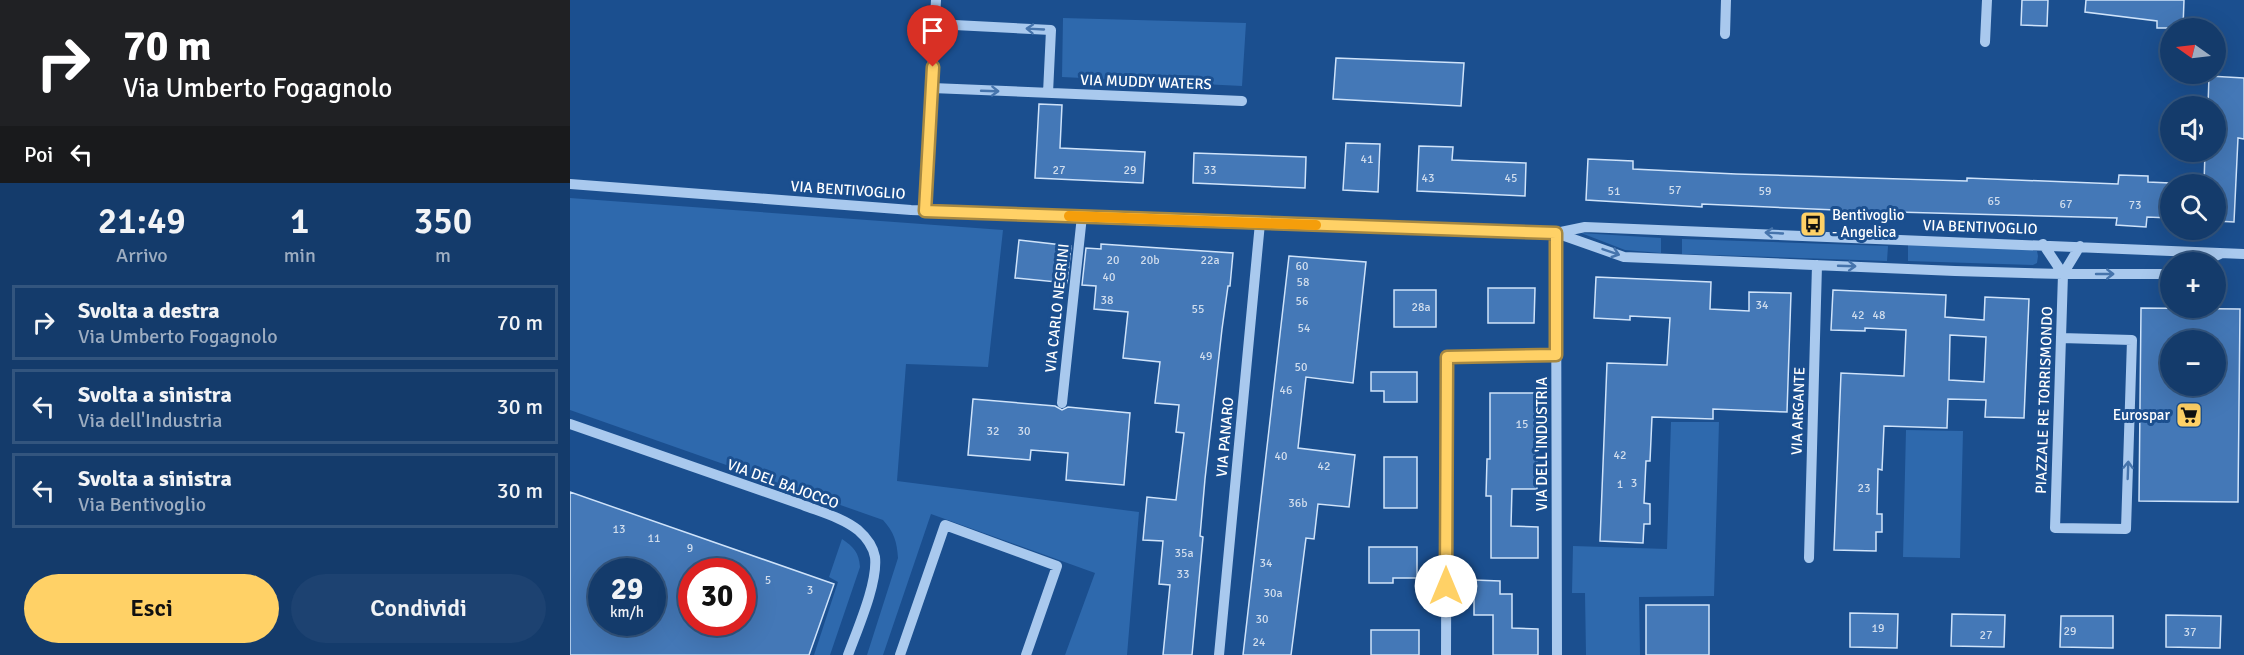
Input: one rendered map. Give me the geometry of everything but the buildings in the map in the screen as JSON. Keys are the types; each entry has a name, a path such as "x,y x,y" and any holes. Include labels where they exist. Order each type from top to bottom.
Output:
{"street":[{"path":"925,211 936,0"},
{"path":"1725,34 1726,0"},
{"path":"1985,42 1987,0"},
{"path":"935,24 1051,30 1048,93"},
{"name":"VIA MUDDY WATERS","path":"932,88 1242,101"},
{"name":"VIA BENTIVOGLIO","path":"570,184 925,211 1556,233 1585,227 2203,252"},
{"name":"VIA CARLO NEGRINI","path":"1062,403 1082,216"},
{"name":"VIA PANARO","path":"1219,655 1260,223"},
{"name":"VIA BENTIVOGLIO","path":"1556,233 1624,257 2063,274 2160,274"},
{"name":"VIA DELL'INDUSTRIA","path":"1556,233 1557,655"},
{"path":"2043,244 2063,274 2080,246"},
{"name":"VIA BENTIVOGLIO","path":"2226,253 2244,254"},
{"name":"VIA ARGANTE","path":"1809,558 1817,265"},
{"name":"PIAZZALE RE TORRISMONDO","path":"2061,338 2132,340 2126,529 2055,528 2063,274"},
{"path":"1446,655 1447,357 1556,355"},
{"name":"VIA DEL BAJOCCO","path":"570,424 803,505 857,529 870,543 875,557 869,595 848,655"},
{"path":"900,655 945,525 1057,566 1026,655"}],"shaded area":[{"path":"1063,18 1246,23 1242,86 1062,77"},
{"path":"570,198 1003,230 988,367 906,364 897,481 1139,512 1127,655 1065,655 1095,573 931,514 883,655 867,655 898,558 894,538 883,520 570,410"},
{"path":"1581,233 1661,238 1661,253 1625,250"},
{"path":"1682,239 1888,246 1887,261 1682,254"},
{"path":"1908,244 2028,249 2037,251 2038,256 2037,263 2033,265 1908,261"},
{"path":"1671,422 1719,422 1714,596 1639,597 1640,655 1586,655 1585,593 1572,593 1573,546 1667,549"},
{"path":"1906,430 1963,431 1960,558 1903,557"},
{"path":"842,539 855,551 860,567 830,655 814,655 838,582 829,577"}],"slow traffic":[{"path":"1069,216 1316,225"}],"place":[{"name":"Bentivoglio - Angelica","path":"1813,224"},
{"name":"Eurospar","path":"2189,415"}],"route":[{"path":"933,67 925,211 1556,233 1556,355 1447,357 1446,586"}]}
